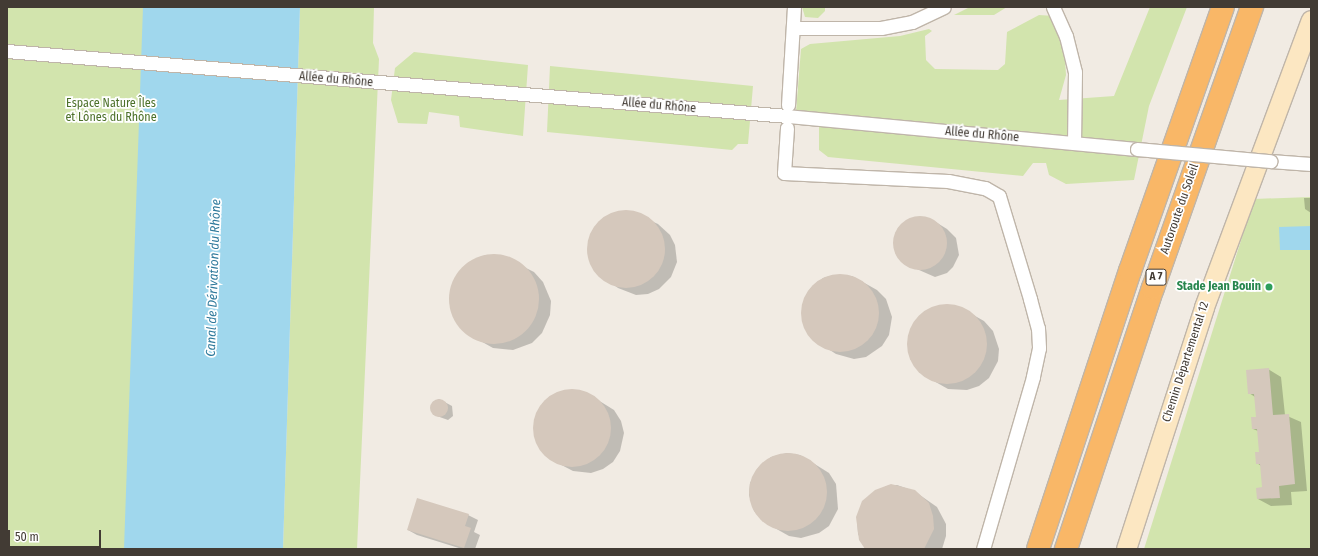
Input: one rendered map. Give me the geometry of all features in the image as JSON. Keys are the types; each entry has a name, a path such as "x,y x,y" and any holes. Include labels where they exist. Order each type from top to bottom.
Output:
{"highway":[{"name":"A 7","path":"1038,549 1130,271 1223,7"},
{"name":"Autoroute du Soleil","path":"1066,549 1153,288 1252,7"}],"main road":[{"name":"Chemin Départemental 12","path":"1126,549 1204,307 1311,20"}],"street":[{"path":"788,105 794,7"},
{"path":"793,28 881,28 912,22 944,7"},
{"path":"1053,7 1066,36 1075,72 1074,143"},
{"name":"Allée du Rhône","path":"7,51 395,85 787,116 1311,164"},
{"path":"787,128 784,173 948,181 985,188 999,196 1038,328 1038,348 1033,377 983,549"}],"green space":[{"name":"Espace Nature Îles et Lônes du Rhône","path":"7,7 220,7 195,549 7,549"},
{"path":"300,7 374,7 373,43 379,59 357,549 283,549"},
{"path":"802,7 825,7 825,11 818,18 805,17"},
{"path":"970,7 1007,7 994,15 954,15"},
{"path":"1150,7 1187,7 1149,106 1134,180 1066,184 1049,175 1046,163 1033,163 1023,176 828,157 819,150 819,113 796,112 801,49 810,44 900,36 929,29 932,31 925,36 926,60 935,69 998,70 1005,64 1007,32 1039,15 1054,16 1064,44 1066,75 1059,100 1114,96"},
{"path":"414,52 528,65 523,136 460,127 459,116 429,112 427,124 398,123 391,100 395,68"},
{"path":"550,66 753,86 748,144 738,144 732,150 547,132"},
{"name":"Stade Jean Bouin","path":"1311,197 1311,549 1144,549 1254,199"}],"water":[{"name":"Canal de Dérivation du Rhône","path":"143,7 300,7 283,549 124,549"},
{"path":"1311,226 1311,250 1280,250 1279,227"}],"building":[{"path":"626,210 641,213 648,217 658,227 662,234 665,249 662,264 658,271 648,281 641,285 626,288 611,285 604,281 594,271 590,264 587,249 590,234 594,227 604,217 611,213"},
{"path":"915,216 925,216 935,220 943,228 947,238 947,248 943,258 935,266 925,270 915,270 905,266 897,258 893,248 893,238 897,228 905,220"},
{"path":"494,254 511,258 526,267 535,282 539,299 535,316 526,331 511,340 494,344 477,340 462,331 453,316 449,299 453,282 462,267 477,258"},
{"path":"840,274 855,277 868,285 876,298 879,313 876,328 868,341 855,349 840,352 825,349 812,341 804,328 801,313 804,298 812,285 825,277"},
{"path":"947,304 962,307 975,316 984,329 987,344 984,359 975,372 962,381 947,384 932,381 919,372 910,359 907,344 910,329 919,316 932,307"},
{"path":"1269,368 1273,415 1289,414 1295,484 1279,486 1280,498 1257,499 1256,488 1262,487 1260,464 1256,464 1255,452 1259,452 1257,429 1252,429 1251,417 1256,417 1254,394 1248,394 1246,370"},
{"path":"572,389 587,392 600,400 608,413 611,428 608,443 600,456 587,464 572,467 557,464 544,456 536,443 533,428 536,413 544,400 557,392"},
{"path":"435,399 443,399 448,404 446,415 443,417 435,417 430,412 430,404"},
{"path":"780,453 796,453 810,459 821,470 827,484 827,500 821,514 810,525 796,531 780,531 766,525 755,514 749,500 749,484 755,470 766,459"},
{"path":"891,484 915,490 929,503 933,516 934,529 924,549 865,549 859,540 856,517 862,501 875,490"},
{"path":"417,498 469,514 465,526 471,528 464,548 407,530"}],"place":[{"name":"Stade Jean Bouin","path":"1269,287"}]}
